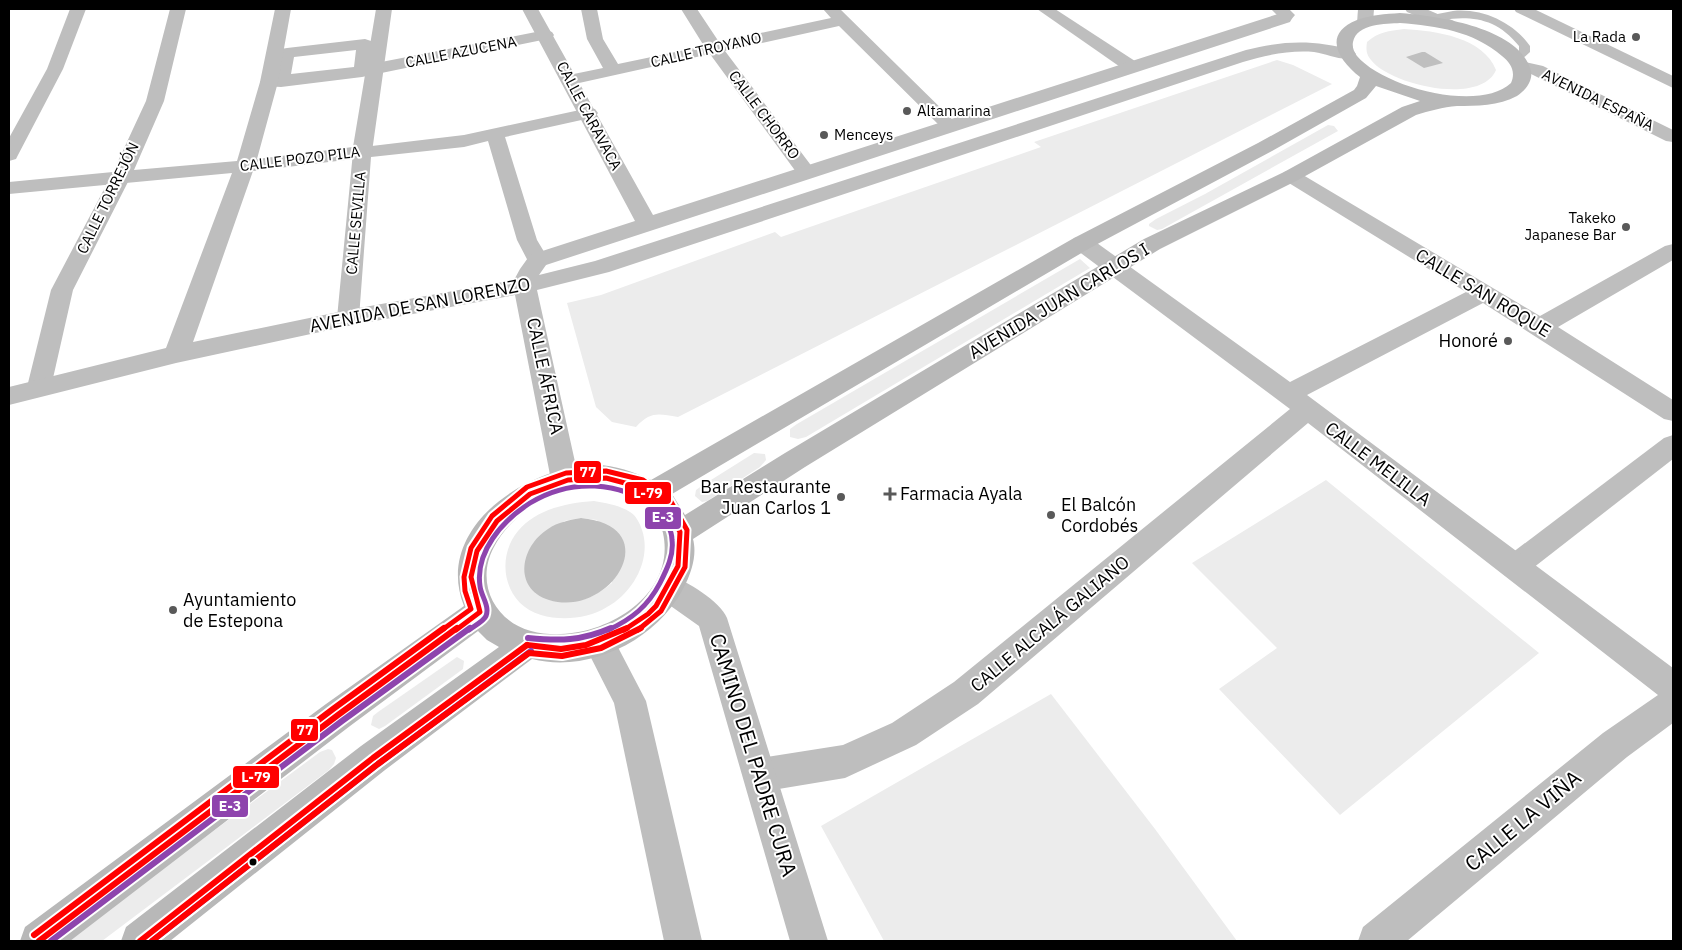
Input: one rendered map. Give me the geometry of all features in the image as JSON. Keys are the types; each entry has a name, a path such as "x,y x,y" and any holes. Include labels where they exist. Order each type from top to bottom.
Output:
{"main road":[{"path":"1365,16 1381,20 1429,18 1489,39 1518,63 1523,73 1518,87 1510,92 1487,99 1456,101 1409,92 1369,75 1352,61 1347,54 1344,45 1346,36 1365,16"},
{"name":"AVENIDA JUAN CARLOS I","path":"651,492 1082,243 1265,147 1360,94 1366,88 1369,75"},
{"name":"AVENIDA JUAN CARLOS I","path":"679,534 796,460 1152,244 1291,176 1409,111 1424,106 1456,101"},
{"path":"597,476 626,481 651,492 670,511 679,534 680,560 669,588 652,610 628,629 599,642 563,649 527,645 499,632 480,612 472,586 474,558 487,532 508,508 535,490 565,480 597,476"},
{"path":"39,941 338,715 480,612"},
{"path":"140,941 373,758 527,645"}],"street":[{"path":"9,155 55,69 78,9"},
{"name":"CALLE TORREJÓN","path":"38,387 62,290 120,178 155,101 178,9"},
{"path":"176,354 275,81 280,55 283,9"},
{"name":"CALLE SEVILLA","path":"348,318 369,70 372,45 384,9"},
{"name":"CALLE CARAVACA","path":"530,9 589,113 647,224"},
{"path":"589,9 594,39 613,71"},
{"name":"CALLE CHORRO","path":"688,9 714,48 806,172"},
{"path":"1045,9 1156,84"},
{"path":"1525,10 1673,83"},
{"name":"AVENIDA DE SAN LORENZO","path":"538,260 1196,47 1282,13"},
{"path":"837,14 950,126 972,145"},
{"name":"CALLE TROYANO","path":"570,80 714,48 837,14"},
{"name":"CALLE AZUCENA","path":"275,81 369,70 546,35"},
{"path":"280,55 326,48 372,45"},
{"name":"AVENIDA DE SAN LORENZO","path":"9,396 38,387 176,354 348,318 525,286 601,267 1206,67 1270,48 1293,46 1322,48 1347,54"},
{"path":"1196,47 1209,60 1206,67"},
{"name":"AVENIDA ESPAÑA","path":"1518,63 1537,70 1673,137"},
{"name":"CALLE POZO PILA","path":"9,188 245,166 464,141 589,113"},
{"path":"495,134 527,240 538,260 530,268 525,280 525,286"},
{"path":"806,172 825,194"},
{"name":"CALLE SAN ROQUE","path":"1291,176 1483,294 1540,326 1673,412"},
{"name":"CALLE MELILLA","path":"1082,243 1117,266 1673,687"},
{"path":"1540,326 1673,251"},
{"name":"CALLE ÁFRICA","path":"525,286 562,458 565,480"},
{"name":"CALLE ALCALÁ GALIANO","path":"760,775 845,761 904,734 966,693 1298,402 1483,294"},
{"path":"1514,567 1673,445"},
{"name":"CAMINO DEL PADRE CURA","path":"669,588 712,618 809,941"},
{"path":"599,642 630,701 683,941"},
{"name":"CALLE LA VIÑA","path":"1377,941 1615,745 1673,704"}],"shaded area":[{"path":"1404,29 1444,34 1470,43 1490,59 1496,70 1487,81 1473,87 1455,89 1415,84 1396,77 1381,69 1371,60 1368,56 1367,42 1380,34"},
{"path":"1422,52 1443,63 1424,68 1406,57"},
{"path":"1277,60 1293,65 1332,84 678,417 655,415 646,418 636,427 612,422 596,407 567,303 601,295 775,232 781,237 1041,147 1034,142"},
{"path":"1328,125 1334,126 1338,131 1162,229 1157,230 1149,226 1156,219 1205,194"},
{"path":"1080,259 1090,268 806,437 798,439 790,437 790,429 797,424"},
{"path":"754,453 765,454 766,460 760,467 707,501 702,502 695,496 696,490"},
{"path":"1326,480 1539,653 1340,815 1219,689 1277,648 1192,563"},
{"path":"594,501 612,505 632,513 638,520 644,541 644,552 638,574 625,593 600,611 574,618 557,618 541,615 528,609 511,591 505,567 511,542 525,523 543,512 553,508","holes":["581,518 597,520 612,583 593,596 575,602 556,601 535,593 564,521"]},
{"path":"581,518 607,525 621,537 625,552 621,569 609,585 592,596 572,602 549,600 537,594 529,586 525,577 527,556 539,536 548,529 560,523"},
{"path":"457,657 464,661 463,669 385,726 379,729 371,725 373,716 378,712"},
{"path":"1051,694 1155,829 1237,941 884,941 821,826"},
{"path":"328,749 332,750 336,758 329,770 102,941 65,941 320,752"}],"transit line":[{"name":"77","path":"34,935 333,709 471,609 465,591 464,577 471,548 492,516 527,487 566,473 606,471 643,480 670,500 687,530 685,567 661,611 642,628 601,648 562,656 529,653 378,764 152,941"},
{"name":"L-79","path":"39,941 338,715 480,612 471,577 477,551 497,521 530,494 568,480 606,478 640,487 665,505 680,532 678,566 656,606 626,629 586,645 561,649 527,645"},
{"name":"E-3","path":"51,941 342,721 485,618 487,610 479,578 484,554 497,533 525,506 551,493 571,488 611,487 630,492 647,502 661,515 671,532 673,543 671,556 655,593 641,610 621,624 585,638 558,641 528,638"},
{"name":"L-79","path":"140,941 373,758 527,645"},
{"name":"E-3","path":"152,941 378,764 531,651"}],"place":[{"name":"La Rada","path":"1636,37"},
{"name":"Altamarina","path":"907,111"},
{"name":"Menceys","path":"824,135"},
{"name":"Takeko Japanese Bar","path":"1626,227"},
{"name":"Honoré","path":"1508,341"},
{"name":"Farmacia Ayala","path":"890,494"},
{"name":"Bar Restaurante Juan Carlos 1","path":"841,497"},
{"name":"El Balcón Cordobés","path":"1051,515"},
{"name":"Ayuntamiento de Estepona","path":"173,610"}]}
